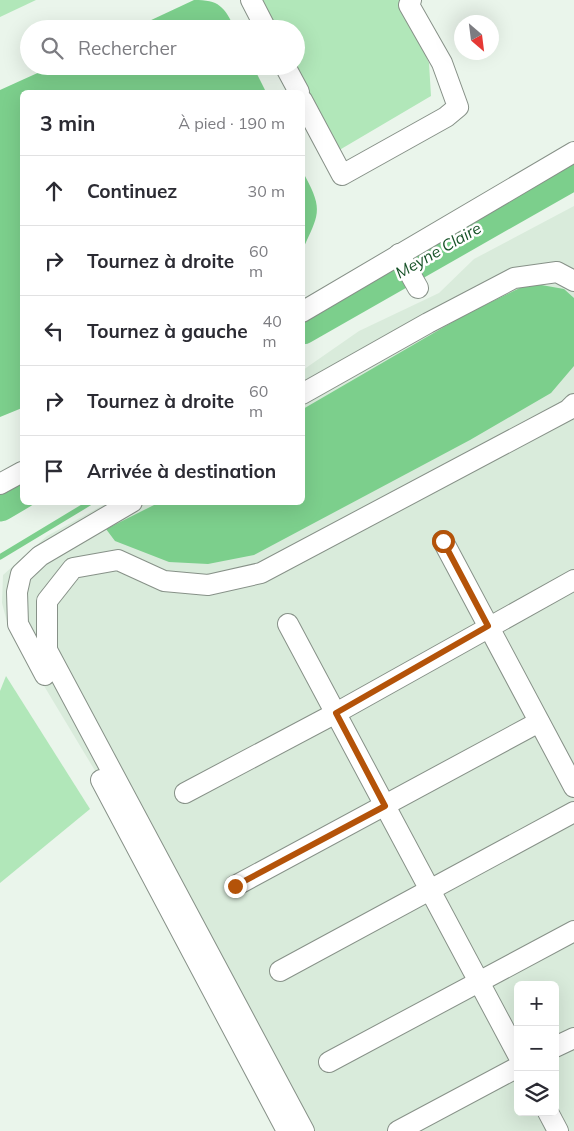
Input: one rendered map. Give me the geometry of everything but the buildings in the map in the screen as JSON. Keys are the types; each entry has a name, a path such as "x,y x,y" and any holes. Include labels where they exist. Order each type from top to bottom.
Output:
{"street":[{"path":"251,0 261,20"},
{"path":"305,106 342,175 446,117 458,108 442,63 409,5 411,0"},
{"path":"290,75 298,90"},
{"path":"305,310 574,152"},
{"path":"400,254 418,288"},
{"path":"305,392 428,323 514,278 558,272 574,281"},
{"path":"304,1131 47,650 47,601 73,568 118,560 164,582 208,585 261,573 568,410 574,404"},
{"path":"0,484 20,473"},
{"path":"127,505 40,556 21,574 17,592 18,624 287,1131"},
{"path":"443,541 574,787"},
{"path":"185,793 336,713 488,626 574,580"},
{"path":"288,624 514,1048"},
{"path":"235,886 539,722"},
{"path":"280,971 574,812"},
{"path":"329,1062 574,931"},
{"path":"559,1045 574,1038"},
{"path":"398,1131 514,1069"},
{"path":"550,1116 558,1131"}],"shaded area":[{"path":"0,0 36,0 0,17"},
{"path":"194,0 202,0 220,6 230,20 151,20"},
{"path":"252,0 402,0 429,63 431,96 336,152 300,75 305,75 305,20 261,20"},
{"path":"33,75 258,75 265,90 20,90 20,409 0,417 0,90"},
{"path":"305,176 317,206 317,213 305,244"},
{"path":"574,206 574,1131 282,1131 97,774 8,626 2,603 3,575 47,536 103,505 305,505 305,369 359,331 439,293 474,259"},
{"path":"530,283 564,289 574,298 574,366 551,393 470,440 254,555 208,564 169,562 115,541 106,529 154,505 305,505 305,408 468,313"},
{"path":"6,676 90,809 0,883 0,691"}],"waterway":[{"name":"Meyne Claire","path":"305,325 574,172"},
{"name":"Meyne Claire","path":"0,504 20,492"},
{"path":"0,557 86,505"}],"route":[{"path":"235,886 385,806 336,713 488,626 443,541"}]}
